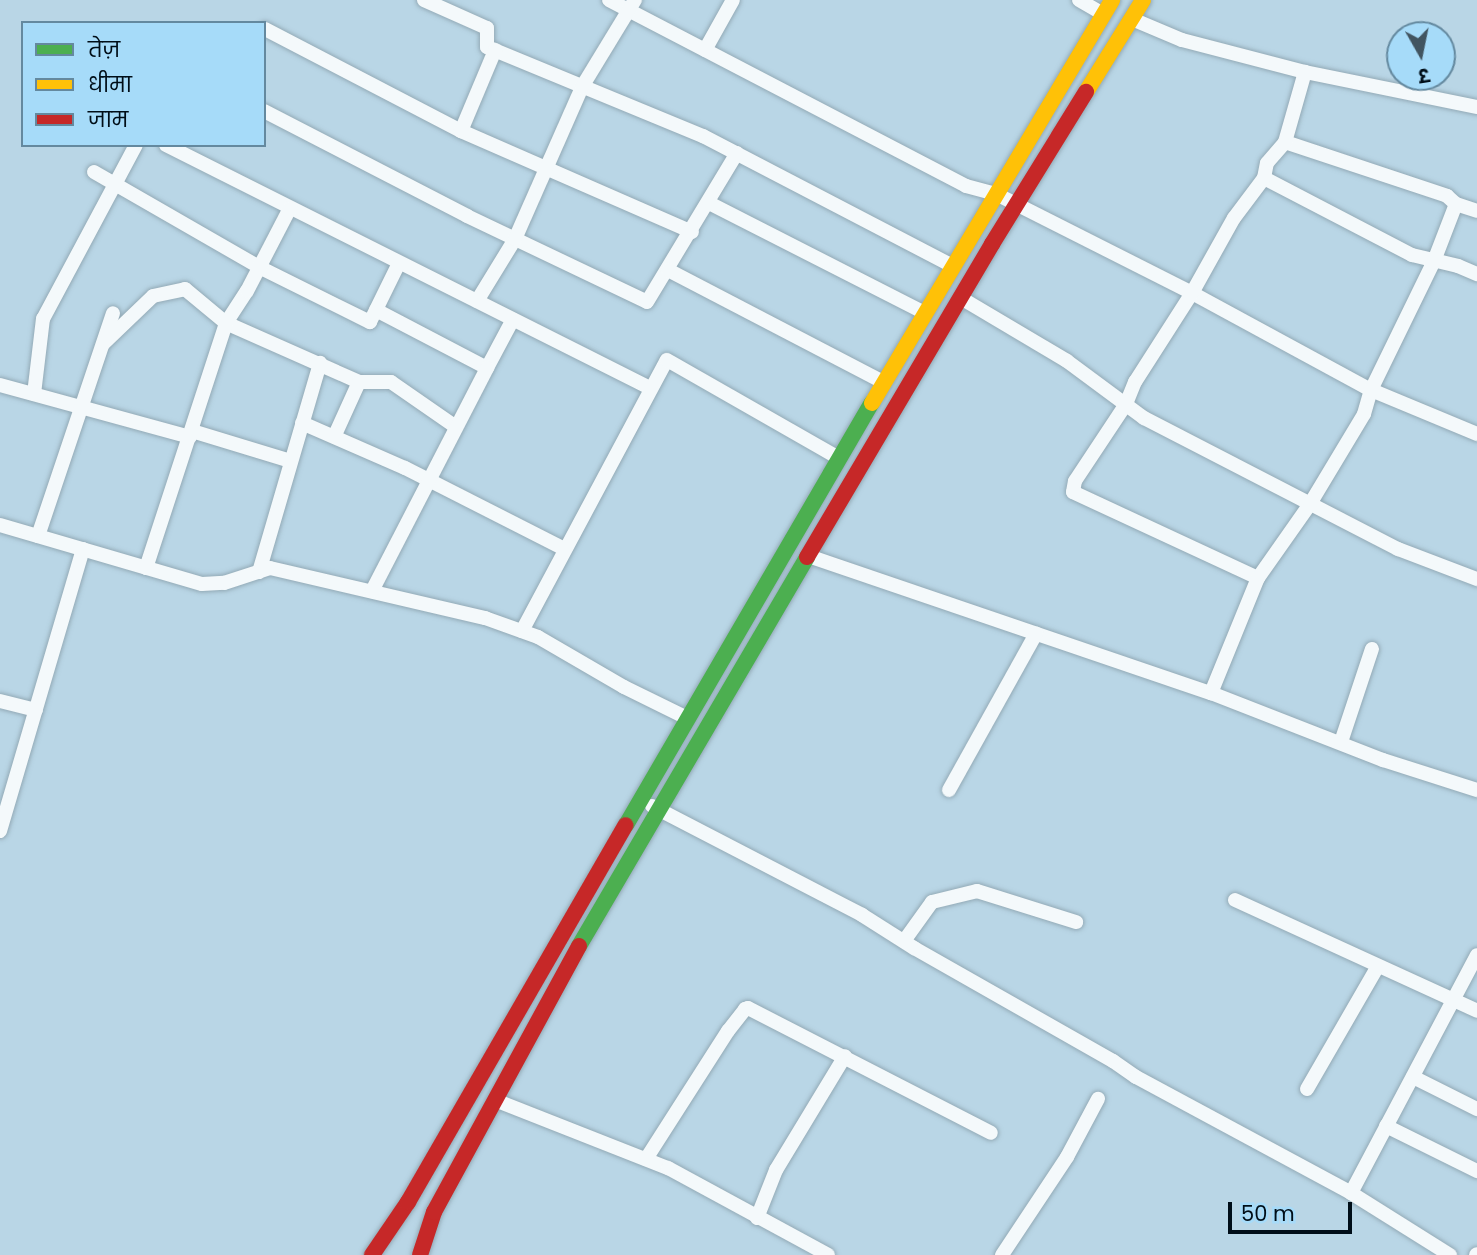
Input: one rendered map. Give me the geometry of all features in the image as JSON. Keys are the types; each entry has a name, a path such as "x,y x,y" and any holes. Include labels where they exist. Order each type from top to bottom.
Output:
{"main road":[{"path":"421,1250 434,1212 601,906 1016,205 1143,0"},
{"path":"375,1250 408,1202 639,799 1107,7"}],"street":[{"path":"424,0 487,28 487,47 737,153 953,265"},
{"path":"608,0 632,5 705,50 966,186 996,194 1192,293 1371,390 1477,435"},
{"path":"705,50 733,0"},
{"path":"1079,0 1107,7"},
{"path":"477,302 515,239 582,87 632,5"},
{"path":"1132,19 1182,40 1305,72 1477,107"},
{"path":"266,30 461,131 692,232"},
{"path":"461,131 495,50"},
{"path":"1258,578 1073,492 1075,481 1126,404 1135,382 1192,293 1234,218 1264,178 1267,163 1285,142 1305,72"},
{"path":"266,112 515,239 647,302 692,232 737,153"},
{"path":"1285,142 1447,196 1456,204 1477,211"},
{"path":"34,394 43,319 91,224 116,185 135,147"},
{"path":"170,147 650,388"},
{"path":"94,172 259,267 370,322 399,262"},
{"path":"1264,178 1412,255 1458,266 1477,274"},
{"path":"709,203 925,313"},
{"path":"1211,692 1258,578 1310,504 1364,414 1371,390 1434,261 1456,204"},
{"path":"146,568 226,323 290,208"},
{"path":"668,270 884,382"},
{"path":"103,344 153,296 185,289 226,323 359,382 391,382 456,427"},
{"path":"961,298 1067,361 1144,418 1398,549 1477,579"},
{"path":"376,310 487,368"},
{"path":"38,536 113,313"},
{"path":"372,590 513,319"},
{"path":"522,631 667,360 839,458"},
{"path":"259,572 320,363"},
{"path":"334,437 359,382"},
{"path":"0,384 291,461"},
{"path":"302,423 431,481 565,549"},
{"path":"0,524 202,583 224,583 270,568 485,618 538,637 624,687 687,718"},
{"path":"0,831 5,793 36,709 83,549"},
{"path":"808,556 1211,692 1383,760 1477,790"},
{"path":"949,790 1036,634"},
{"path":"1341,742 1372,649"},
{"path":"0,701 36,709"},
{"path":"639,799 862,915 1136,1077 1351,1193 1450,1255"},
{"path":"904,941 932,902 976,891 1076,922"},
{"path":"1235,900 1477,1011"},
{"path":"1351,1193 1477,955"},
{"path":"1307,1089 1378,966"},
{"path":"646,1160 744,1009 765,1015 991,1133"},
{"path":"757,1218 776,1170 845,1056"},
{"path":"1413,1077 1477,1109"},
{"path":"1002,1255 1066,1157 1098,1099"},
{"path":"495,1100 646,1160 828,1255"},
{"path":"1386,1126 1477,1171"}],"traffic: fast":[{"path":"626,825 872,403"},
{"path":"579,946 807,557"}],"traffic: slow":[{"path":"872,403 1112,0"},
{"path":"1086,92 1143,0"}],"traffic: jam":[{"path":"807,557 992,244 1086,92"},
{"path":"372,1255 408,1202 626,825"},
{"path":"420,1255 434,1212 579,946"}]}
